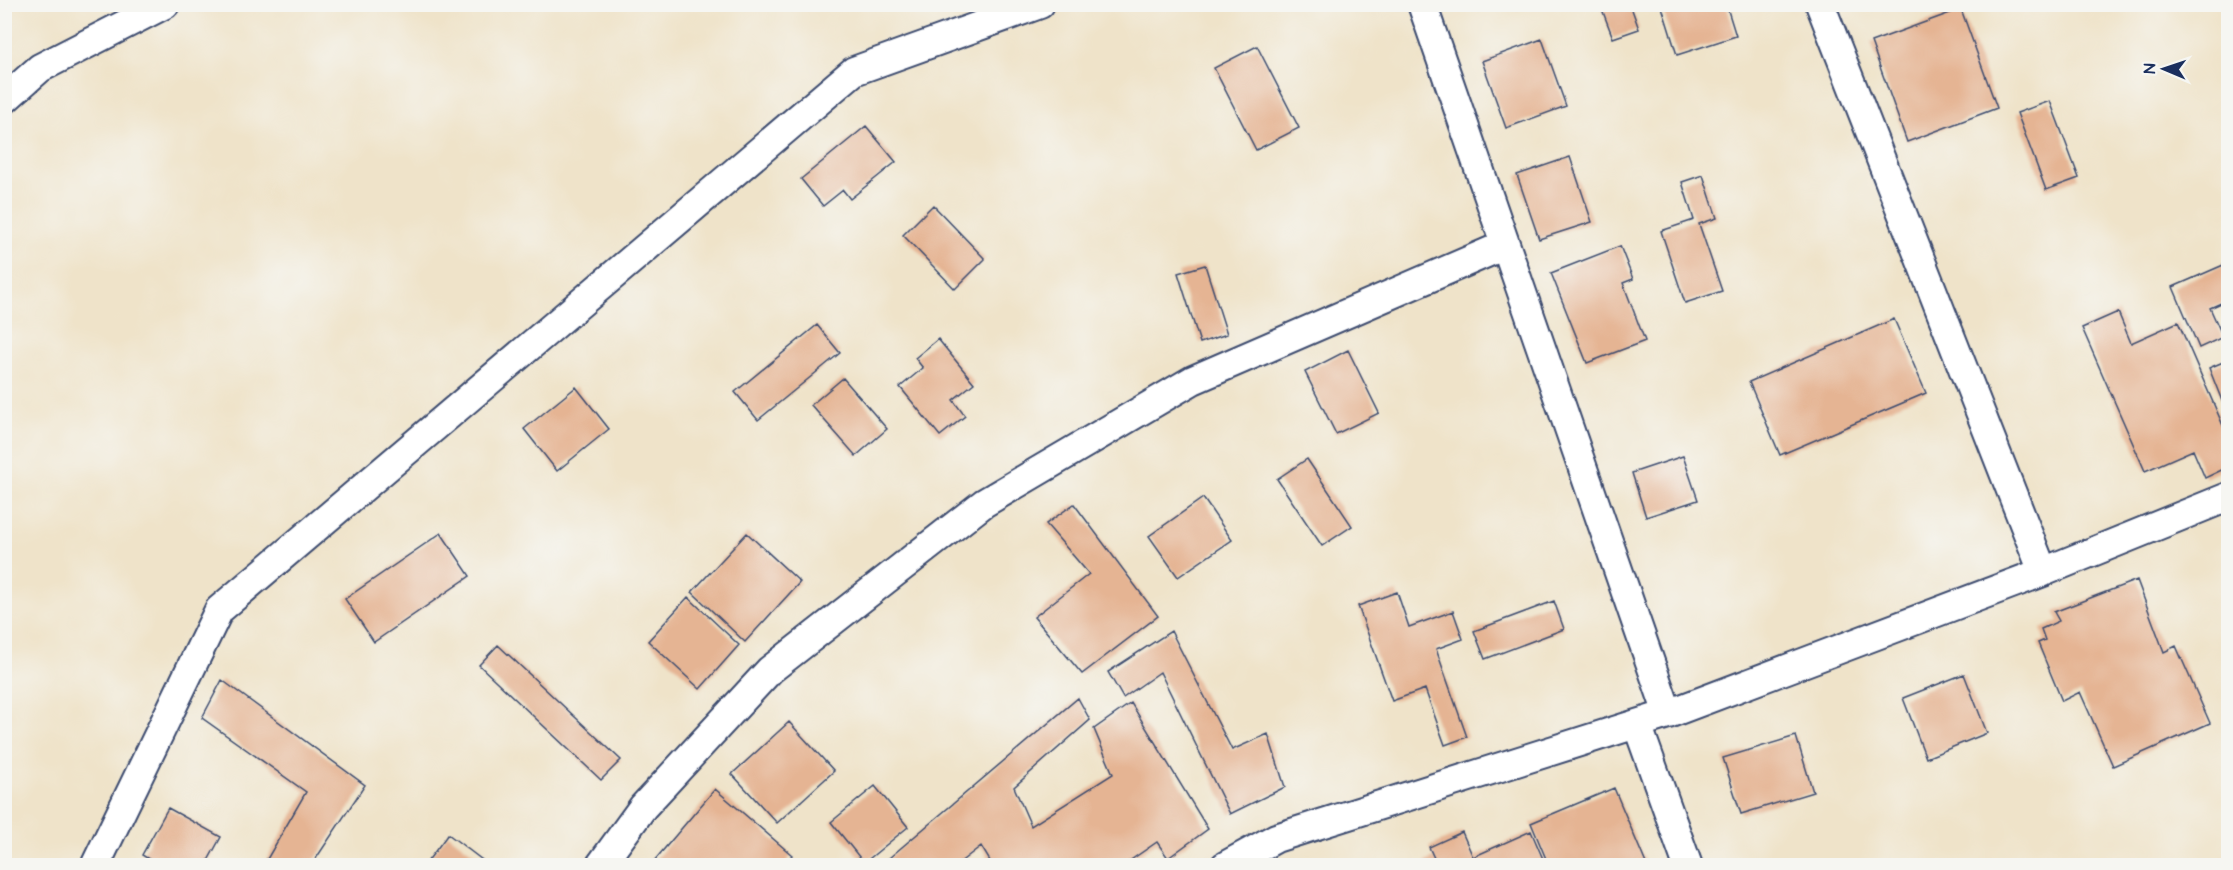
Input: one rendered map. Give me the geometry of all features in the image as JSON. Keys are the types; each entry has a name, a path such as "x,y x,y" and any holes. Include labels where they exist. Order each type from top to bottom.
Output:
{"street":[{"path":"4,100 40,68 165,4"},
{"path":"95,866 219,610 854,71 1040,4"},
{"path":"1422,4 1668,714"},
{"path":"1820,4 2043,572"},
{"path":"600,866 643,807 771,670 984,503 1192,380 1505,245"},
{"path":"1225,866 1275,838 1668,714 2043,572 2229,497"},
{"path":"1638,724 1688,866"}],"building":[{"path":"1600,4 1630,4 1639,29 1613,38"},
{"path":"1669,4 1726,4 1736,36 1677,55 1662,7"},
{"path":"1961,9 1997,108 1907,142 1871,42"},
{"path":"1542,39 1566,106 1506,128 1482,61"},
{"path":"1257,46 1299,128 1256,150 1214,68"},
{"path":"2050,101 2079,178 2046,190 2017,113"},
{"path":"866,126 896,162 850,199 843,190 823,206 801,179"},
{"path":"1570,157 1592,222 1539,239 1517,175"},
{"path":"1703,175 1717,218 1699,224 1722,291 1685,303 1661,231 1694,220 1682,182"},
{"path":"933,205 985,259 955,289 903,235"},
{"path":"1620,246 1633,279 1623,283 1645,341 1587,363 1551,273"},
{"path":"2228,263 2228,300 2210,308 2223,337 2199,348 2173,287"},
{"path":"1205,265 1227,334 1200,343 1178,273"},
{"path":"2118,312 2131,343 2178,322 2228,437 2228,467 2205,478 2193,450 2145,471 2082,328"},
{"path":"1894,319 1926,393 1780,455 1749,382"},
{"path":"817,325 840,353 758,420 735,392"},
{"path":"938,339 974,383 953,400 965,416 940,436 900,387 923,368 915,358"},
{"path":"1348,350 1379,413 1336,434 1305,372"},
{"path":"2228,360 2228,416 2209,368"},
{"path":"843,378 887,429 856,456 811,405"},
{"path":"576,387 609,429 557,471 524,429"},
{"path":"1683,456 1698,500 1646,517 1632,473"},
{"path":"1307,459 1352,526 1322,546 1277,479"},
{"path":"1203,498 1232,540 1178,577 1149,536"},
{"path":"1074,504 1158,616 1082,674 1034,617 1089,574 1046,524"},
{"path":"441,533 470,576 374,642 345,599"},
{"path":"747,533 800,582 745,642 692,592"},
{"path":"2137,580 2164,652 2176,646 2210,723 2113,766 2080,692 2062,701 2038,643 2045,640 2041,629 2059,621 2054,612"},
{"path":"1397,592 1409,627 1453,611 1463,639 1436,649 1467,737 1445,745 1425,689 1392,701 1358,606"},
{"path":"688,597 739,645 700,689 648,641"},
{"path":"1554,601 1564,629 1485,659 1474,631"},
{"path":"1171,631 1232,750 1268,734 1285,787 1230,814 1160,672 1123,698 1108,672"},
{"path":"498,645 621,760 601,780 479,665"},
{"path":"1964,674 1987,733 1926,758 1903,698"},
{"path":"222,680 365,785 311,866 263,866 306,792 202,718"},
{"path":"1078,698 1090,720 1014,787 1031,826 1113,774 1094,729 1131,703 1208,829 1168,858 1157,842 1122,866 993,866 981,846 959,863 962,866 896,866 889,858"},
{"path":"789,722 834,771 777,823 732,774"},
{"path":"1796,736 1813,792 1741,814 1723,758"},
{"path":"875,786 908,827 864,863 831,822"},
{"path":"1614,788 1647,866 1549,866 1531,823"},
{"path":"715,789 792,855 783,866 660,866 654,861"},
{"path":"168,808 221,837 205,866 160,866 142,855"},
{"path":"1531,831 1546,866 1427,866 1425,862 1434,858 1429,847 1462,832 1473,857"},
{"path":"448,834 490,866 424,866"}]}
